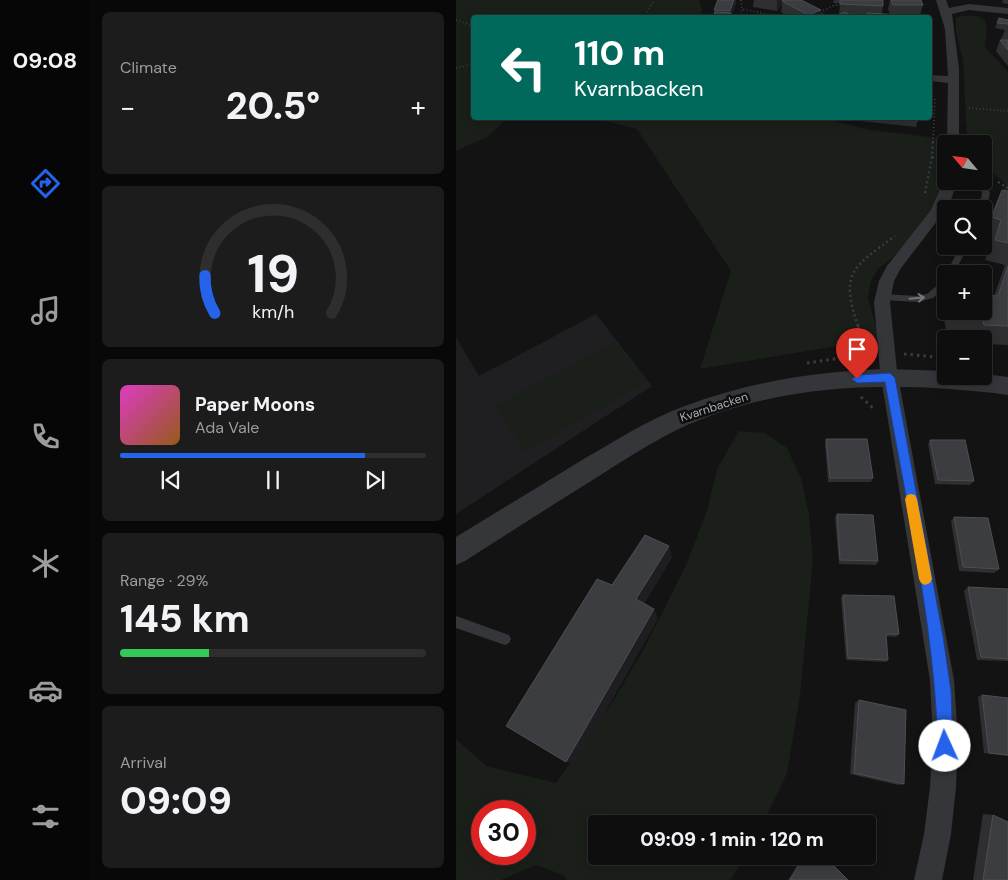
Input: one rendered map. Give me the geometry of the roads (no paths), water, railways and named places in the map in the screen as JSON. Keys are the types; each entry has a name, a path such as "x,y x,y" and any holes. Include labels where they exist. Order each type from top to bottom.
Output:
{"street":[{"path":"941,0 947,13 954,80 953,135"},
{"path":"947,13 959,8 968,7 1008,11"},
{"path":"933,78 954,80"},
{"path":"928,880 934,859 942,798 945,746 943,691 936,636 890,378 882,297 885,285 895,267 936,216 947,190"},
{"name":"Kvarnbacken","path":"456,552 639,438 694,412 733,399 829,380 890,378 1008,386"}],"lane":[{"path":"882,297 918,300 930,296 937,289"},
{"path":"456,622 505,639"}]}
